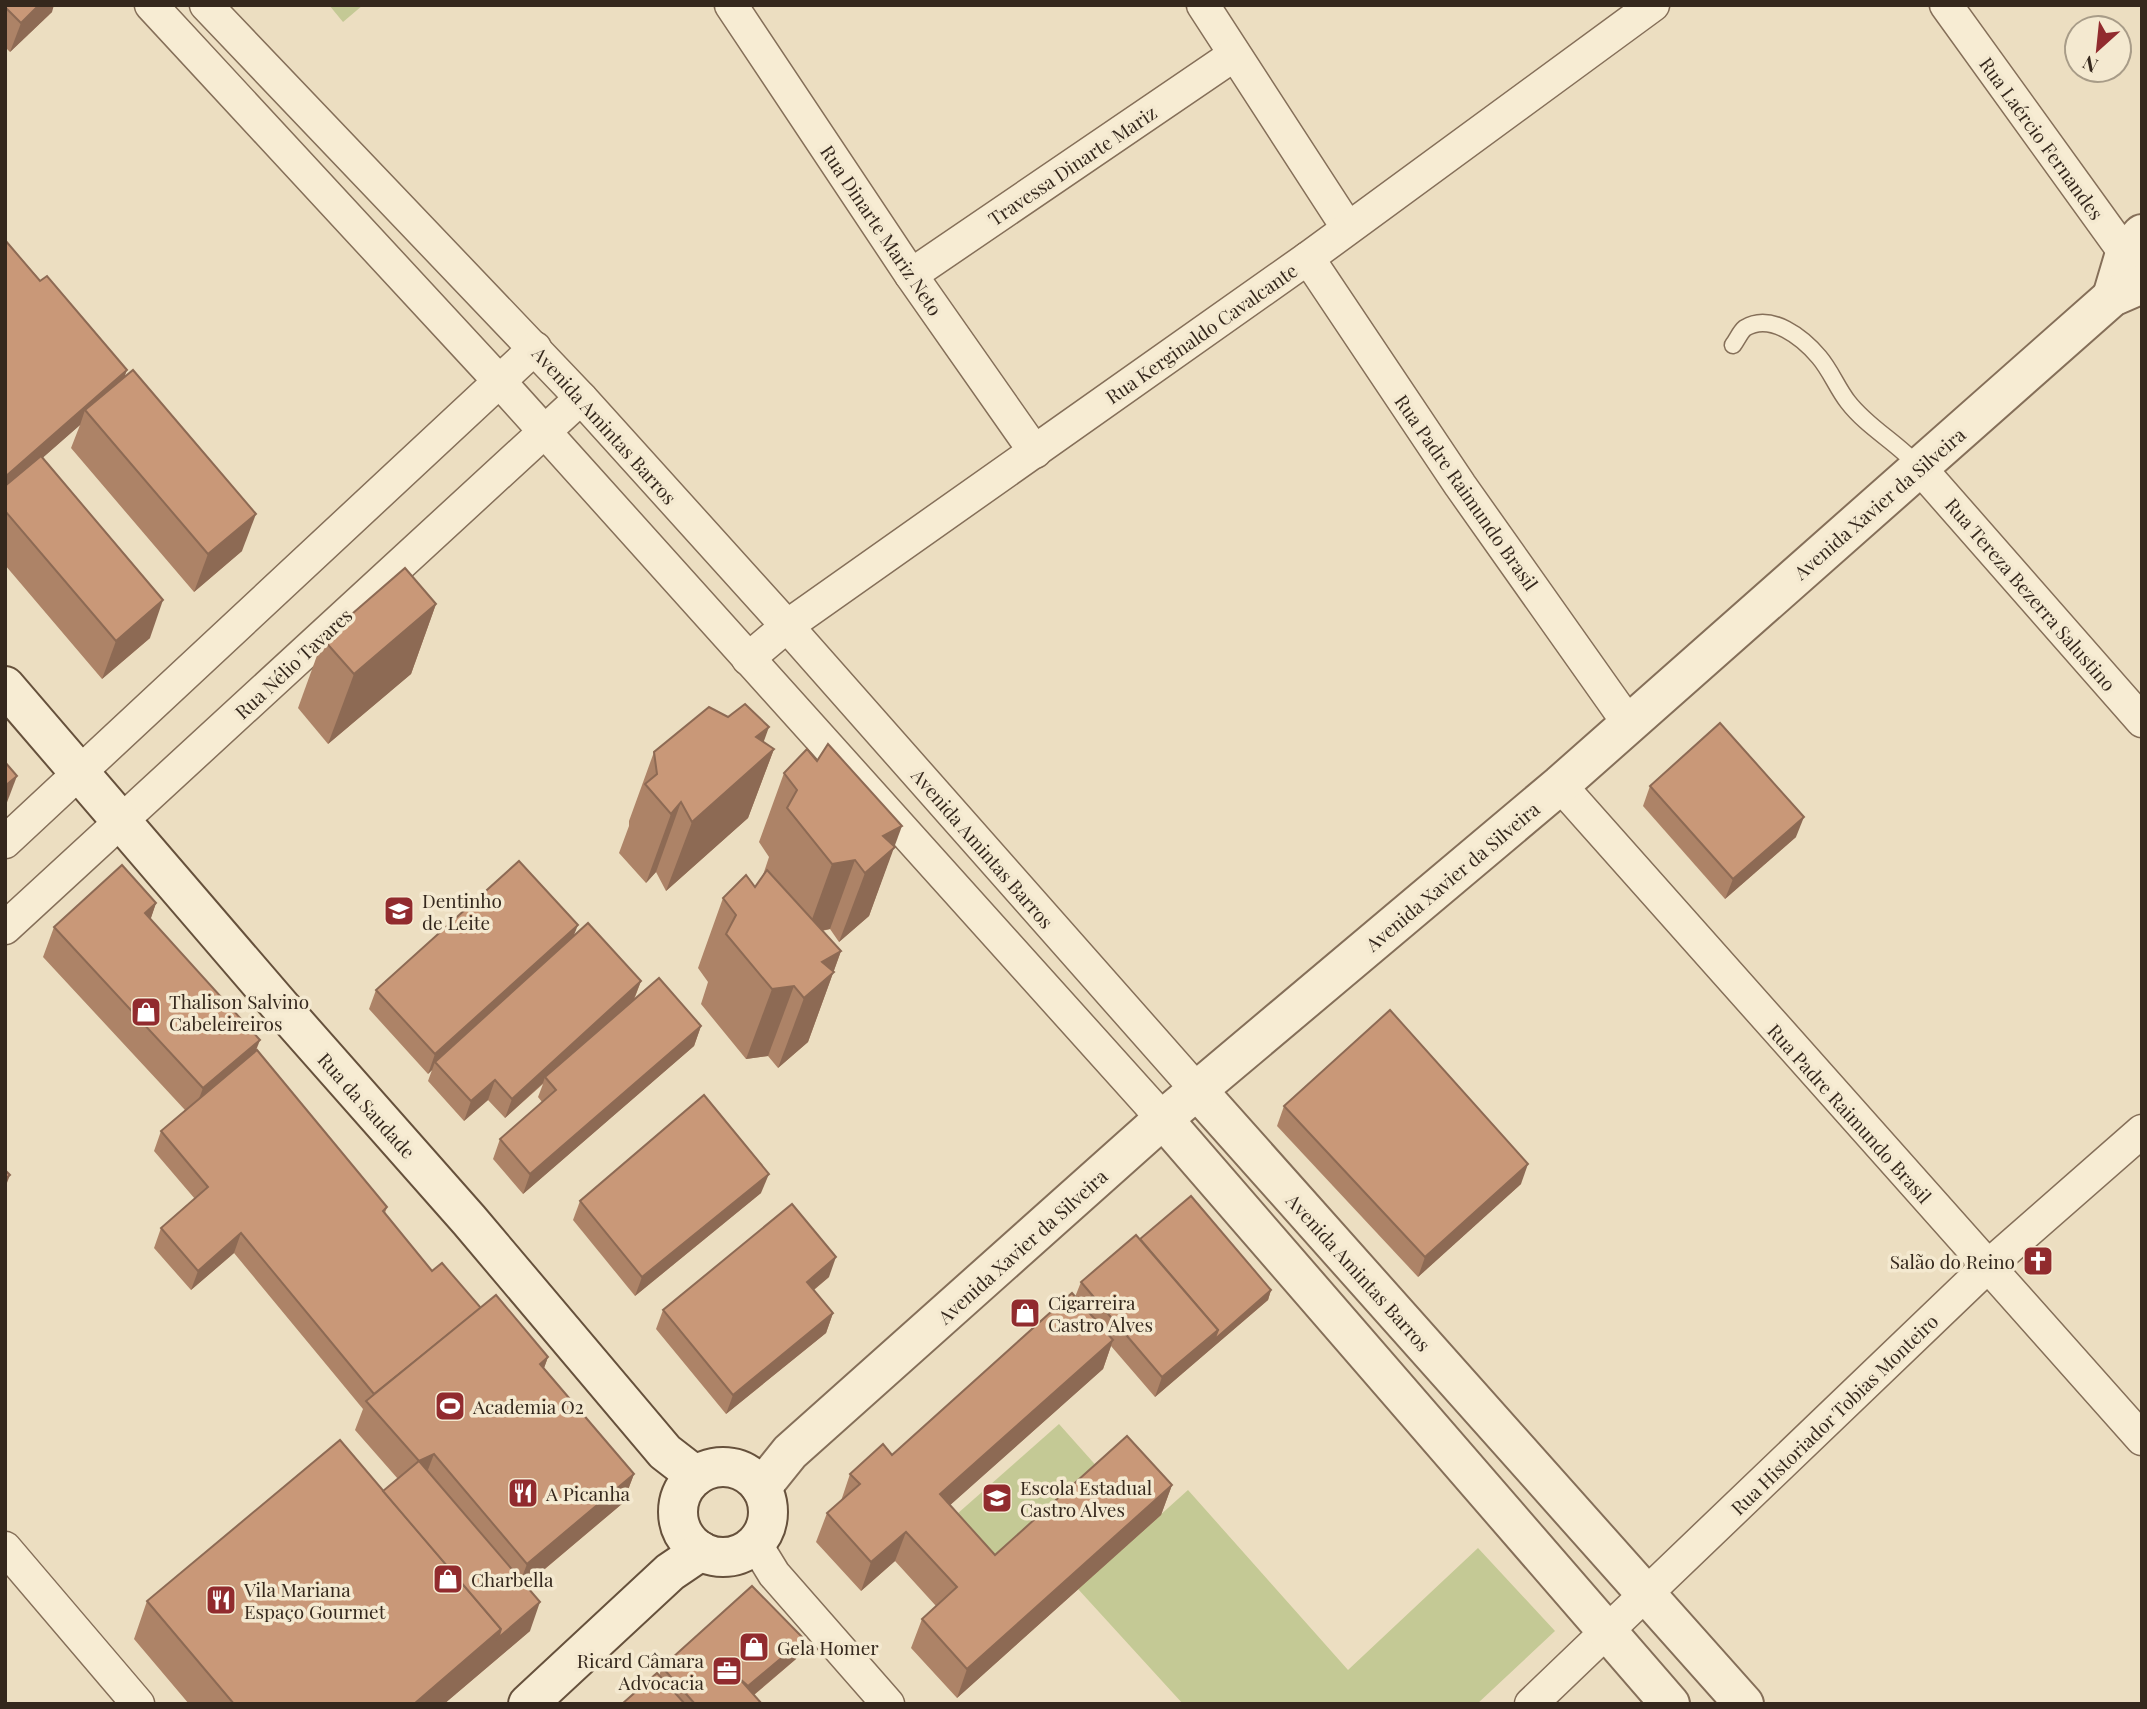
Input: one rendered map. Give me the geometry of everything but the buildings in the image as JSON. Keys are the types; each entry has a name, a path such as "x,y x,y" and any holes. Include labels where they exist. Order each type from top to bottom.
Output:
{"street":[{"path":"151,5 500,382 1163,1119 1670,1704"},
{"name":"Avenida Amintas Barros","path":"206,5 581,398 787,626 1744,1704"},
{"name":"Rua Dinarte Mariz Neto","path":"731,5 911,275 1035,452"},
{"path":"1203,5 1347,227"},
{"name":"Rua Kerginaldo Cavalcante","path":"748,659 787,626 1308,258 1653,5"},
{"name":"Rua Laércio Fernandes","path":"1946,5 2132,267"},
{"name":"Travessa Dinarte Mariz","path":"911,275 1234,55"},
{"path":"234,96 267,68"},
{"name":"Rua Padre Raimundo Brasil","path":"1308,258 1460,485 1629,724"},
{"name":"Avenida Xavier da Silveira","path":"750,1479 790,1452 1163,1119 1560,785 2132,267"},
{"path":"5,842 535,348"},
{"name":"Rua Nélio Tavares","path":"5,928 581,398"},
{"name":"Rua Tereza Bezerra Salustino","path":"1915,462 2142,721"},
{"name":"Rua da Saudade","path":"5,686 280,1006 469,1220 685,1474"},
{"name":"Rua Padre Raimundo Brasil","path":"1560,785 2142,1439"},
{"name":"Rua Historiador Tobias Monteiro","path":"1531,1704 1987,1267 2142,1131"},
{"path":"684,1551 678,1515 685,1474 724,1467 750,1479 767,1502 768,1517 758,1556"},
{"path":"6,1551 138,1704"},
{"path":"684,1551 722,1556 758,1556 888,1704"},
{"path":"528,1704 684,1551"}],"lane":[{"path":"1733,345 1743,329 1757,323 1773,324 1790,332 1806,343 1820,358 1848,402 1915,462"}],"green space":[{"path":"329,5 363,5 343,22"},
{"path":"1059,1424 1100,1470 982,1575 940,1529"},
{"path":"1188,1490 1348,1670 1478,1548 1555,1631 1477,1704 1183,1704 1078,1589"}],"place":[{"name":"Dentinho de Leite","path":"399,911"},
{"name":"Thalison Salvino Cabeleireiros","path":"146,1012"},
{"name":"Salão do Reino","path":"2038,1261"},
{"name":"Cigarreira Castro Alves","path":"1025,1313"},
{"name":"Academia O2","path":"450,1406"},
{"name":"A Picanha","path":"523,1493"},
{"name":"Escola Estadual Castro Alves","path":"997,1498"},
{"name":"Charbella","path":"448,1579"},
{"name":"Vila Mariana Espaço Gourmet","path":"221,1600"},
{"name":"Gela Homer","path":"754,1647"},
{"name":"Ricard Câmara Advocacia","path":"727,1671"}]}
